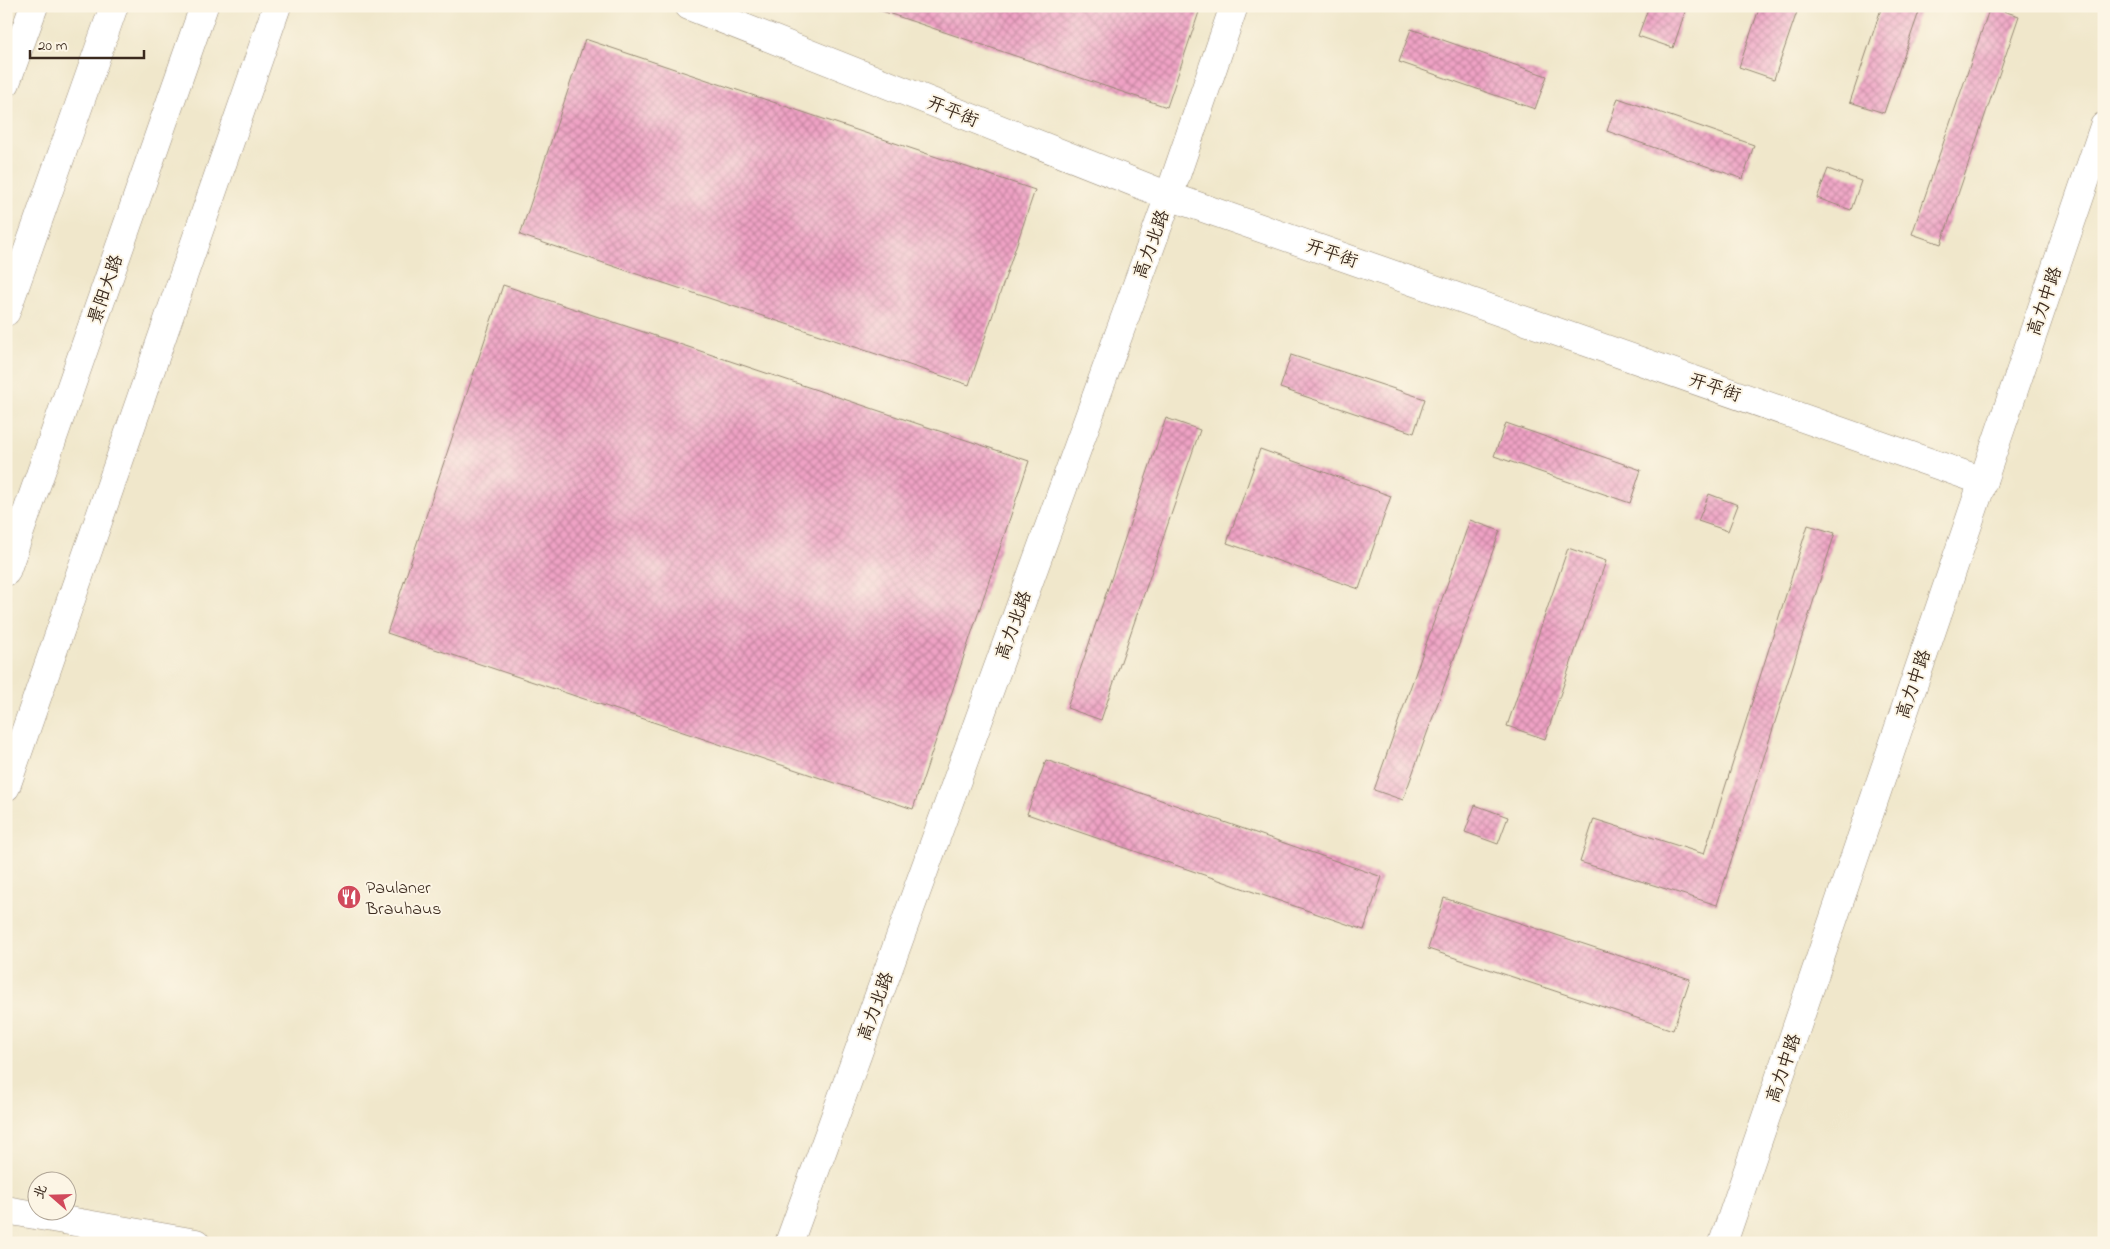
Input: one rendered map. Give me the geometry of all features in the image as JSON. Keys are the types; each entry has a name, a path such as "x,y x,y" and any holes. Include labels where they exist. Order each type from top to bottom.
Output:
{"street":[{"path":"6,83 34,6"},
{"path":"6,312 114,6"},
{"name":"景阳大路","path":"6,572 204,6"},
{"path":"6,787 277,6"},
{"name":"开平街","path":"690,6 1168,196 1983,481"},
{"name":"高力北路","path":"789,1243 1168,196 1234,6"},
{"name":"高力中路","path":"1723,1243 2104,126"},
{"path":"6,1210 196,1243"}],"building":[{"path":"867,6 1201,6 1167,107"},
{"path":"1554,6 1566,6 1565,10"},
{"path":"1649,6 1687,6 1673,48 1638,36"},
{"path":"1760,6 1799,6 1774,79 1739,67"},
{"path":"1882,6 1921,6 1884,113 1850,102"},
{"path":"1990,7 2019,16 1941,244 1912,234"},
{"path":"1411,29 1547,76 1535,109 1399,62"},
{"path":"585,39 1035,190 969,385 520,235"},
{"path":"1618,98 1754,145 1743,179 1607,131"},
{"path":"1828,169 1861,181 1851,210 1817,198"},
{"path":"503,285 1029,461 913,809 387,633"},
{"path":"1291,355 1425,399 1414,433 1280,388"},
{"path":"1166,418 1200,430 1101,720 1067,708"},
{"path":"1506,423 1641,470 1630,503 1494,456"},
{"path":"1260,449 1391,496 1359,589 1227,543"},
{"path":"1709,494 1738,505 1728,531 1698,521"},
{"path":"1470,520 1500,531 1403,800 1374,790"},
{"path":"1808,525 1835,533 1717,905 1580,862 1594,819 1704,854"},
{"path":"1568,548 1606,561 1545,739 1507,726"},
{"path":"1046,760 1382,877 1364,930 1027,814"},
{"path":"1475,805 1508,817 1498,844 1465,832"},
{"path":"1444,898 1690,979 1673,1030 1428,949"}],"place":[{"name":"Paulaner Brauhaus","path":"349,897"}]}
